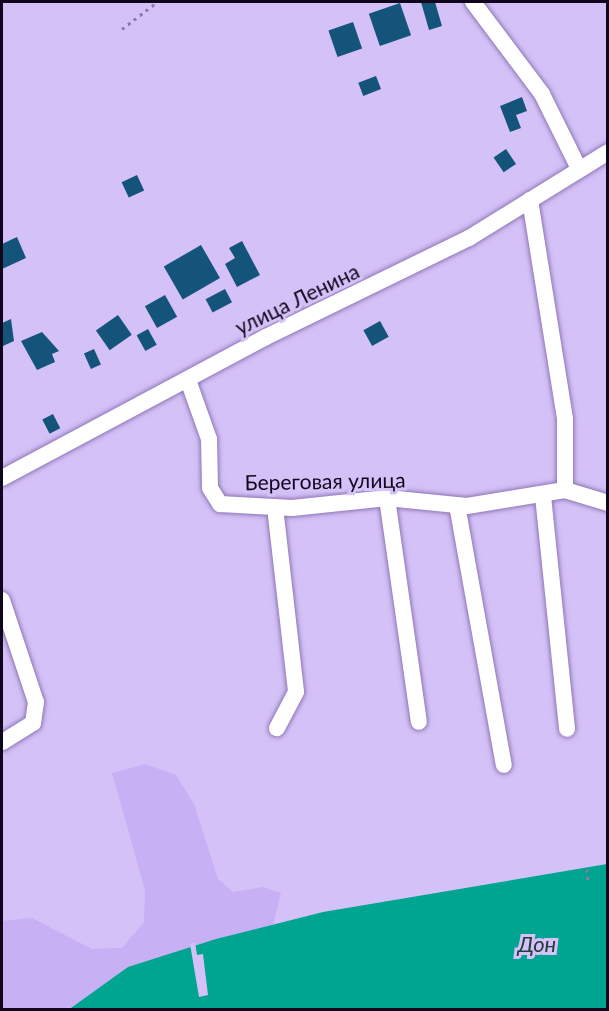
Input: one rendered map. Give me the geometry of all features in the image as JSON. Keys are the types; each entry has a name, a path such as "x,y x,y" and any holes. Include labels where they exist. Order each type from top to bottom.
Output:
{"street":[{"path":"473,2 542,94 579,169"},
{"name":"улица Ленина","path":"2,478 188,380 469,238 608,152"},
{"path":"530,200 565,419 565,490 608,503"},
{"name":"Береговая улица","path":"188,380 209,440 210,488 220,504 274,507 387,498 457,505 543,496 565,490"},
{"path":"543,496 567,729"},
{"path":"387,498 419,722"},
{"path":"457,505 504,765"},
{"path":"274,507 297,692 277,728"},
{"path":"2,600 36,702 33,723 2,742"}],"path":[{"path":"122,29 157,2"},
{"path":"587,869 588,883"}],"shaded area":[{"path":"145,764 176,775 194,804 218,879 233,892 263,887 281,893 273,925 128,967 68,1009 2,1010 2,921 32,918 92,949 122,948 144,922 145,890 112,773"}],"water":[{"name":"Дон","path":"607,864 607,1009 68,1010 128,967 216,939 323,912"}],"pier":[{"path":"195,942 197,955 203,954 208,995 199,997 190,944"}],"building":[{"path":"421,2 435,2 442,26 429,30"},
{"path":"400,3 411,35 380,46 369,14"},
{"path":"353,22 362,48 338,57 328,30"},
{"path":"376,76 381,89 363,96 358,83"},
{"path":"522,97 527,111 516,115 521,128 510,132 500,106"},
{"path":"506,149 516,164 504,172 494,157"},
{"path":"137,175 144,190 129,198 122,182"},
{"path":"17,237 26,258 2,269 2,244"},
{"path":"242,241 260,275 237,287 225,264 235,258 229,248"},
{"path":"201,245 220,278 183,299 164,266"},
{"path":"225,289 232,302 213,313 206,299"},
{"path":"165,295 177,317 157,328 145,306"},
{"path":"118,315 132,335 110,350 96,330"},
{"path":"11,319 14,341 3,346 2,323"},
{"path":"380,321 389,337 372,346 363,330"},
{"path":"148,329 157,345 145,351 137,335"},
{"path":"42,332 59,351 52,354 55,362 37,370 21,341"},
{"path":"94,349 101,365 91,369 84,353"},
{"path":"53,414 60,428 50,434 42,419"}]}
